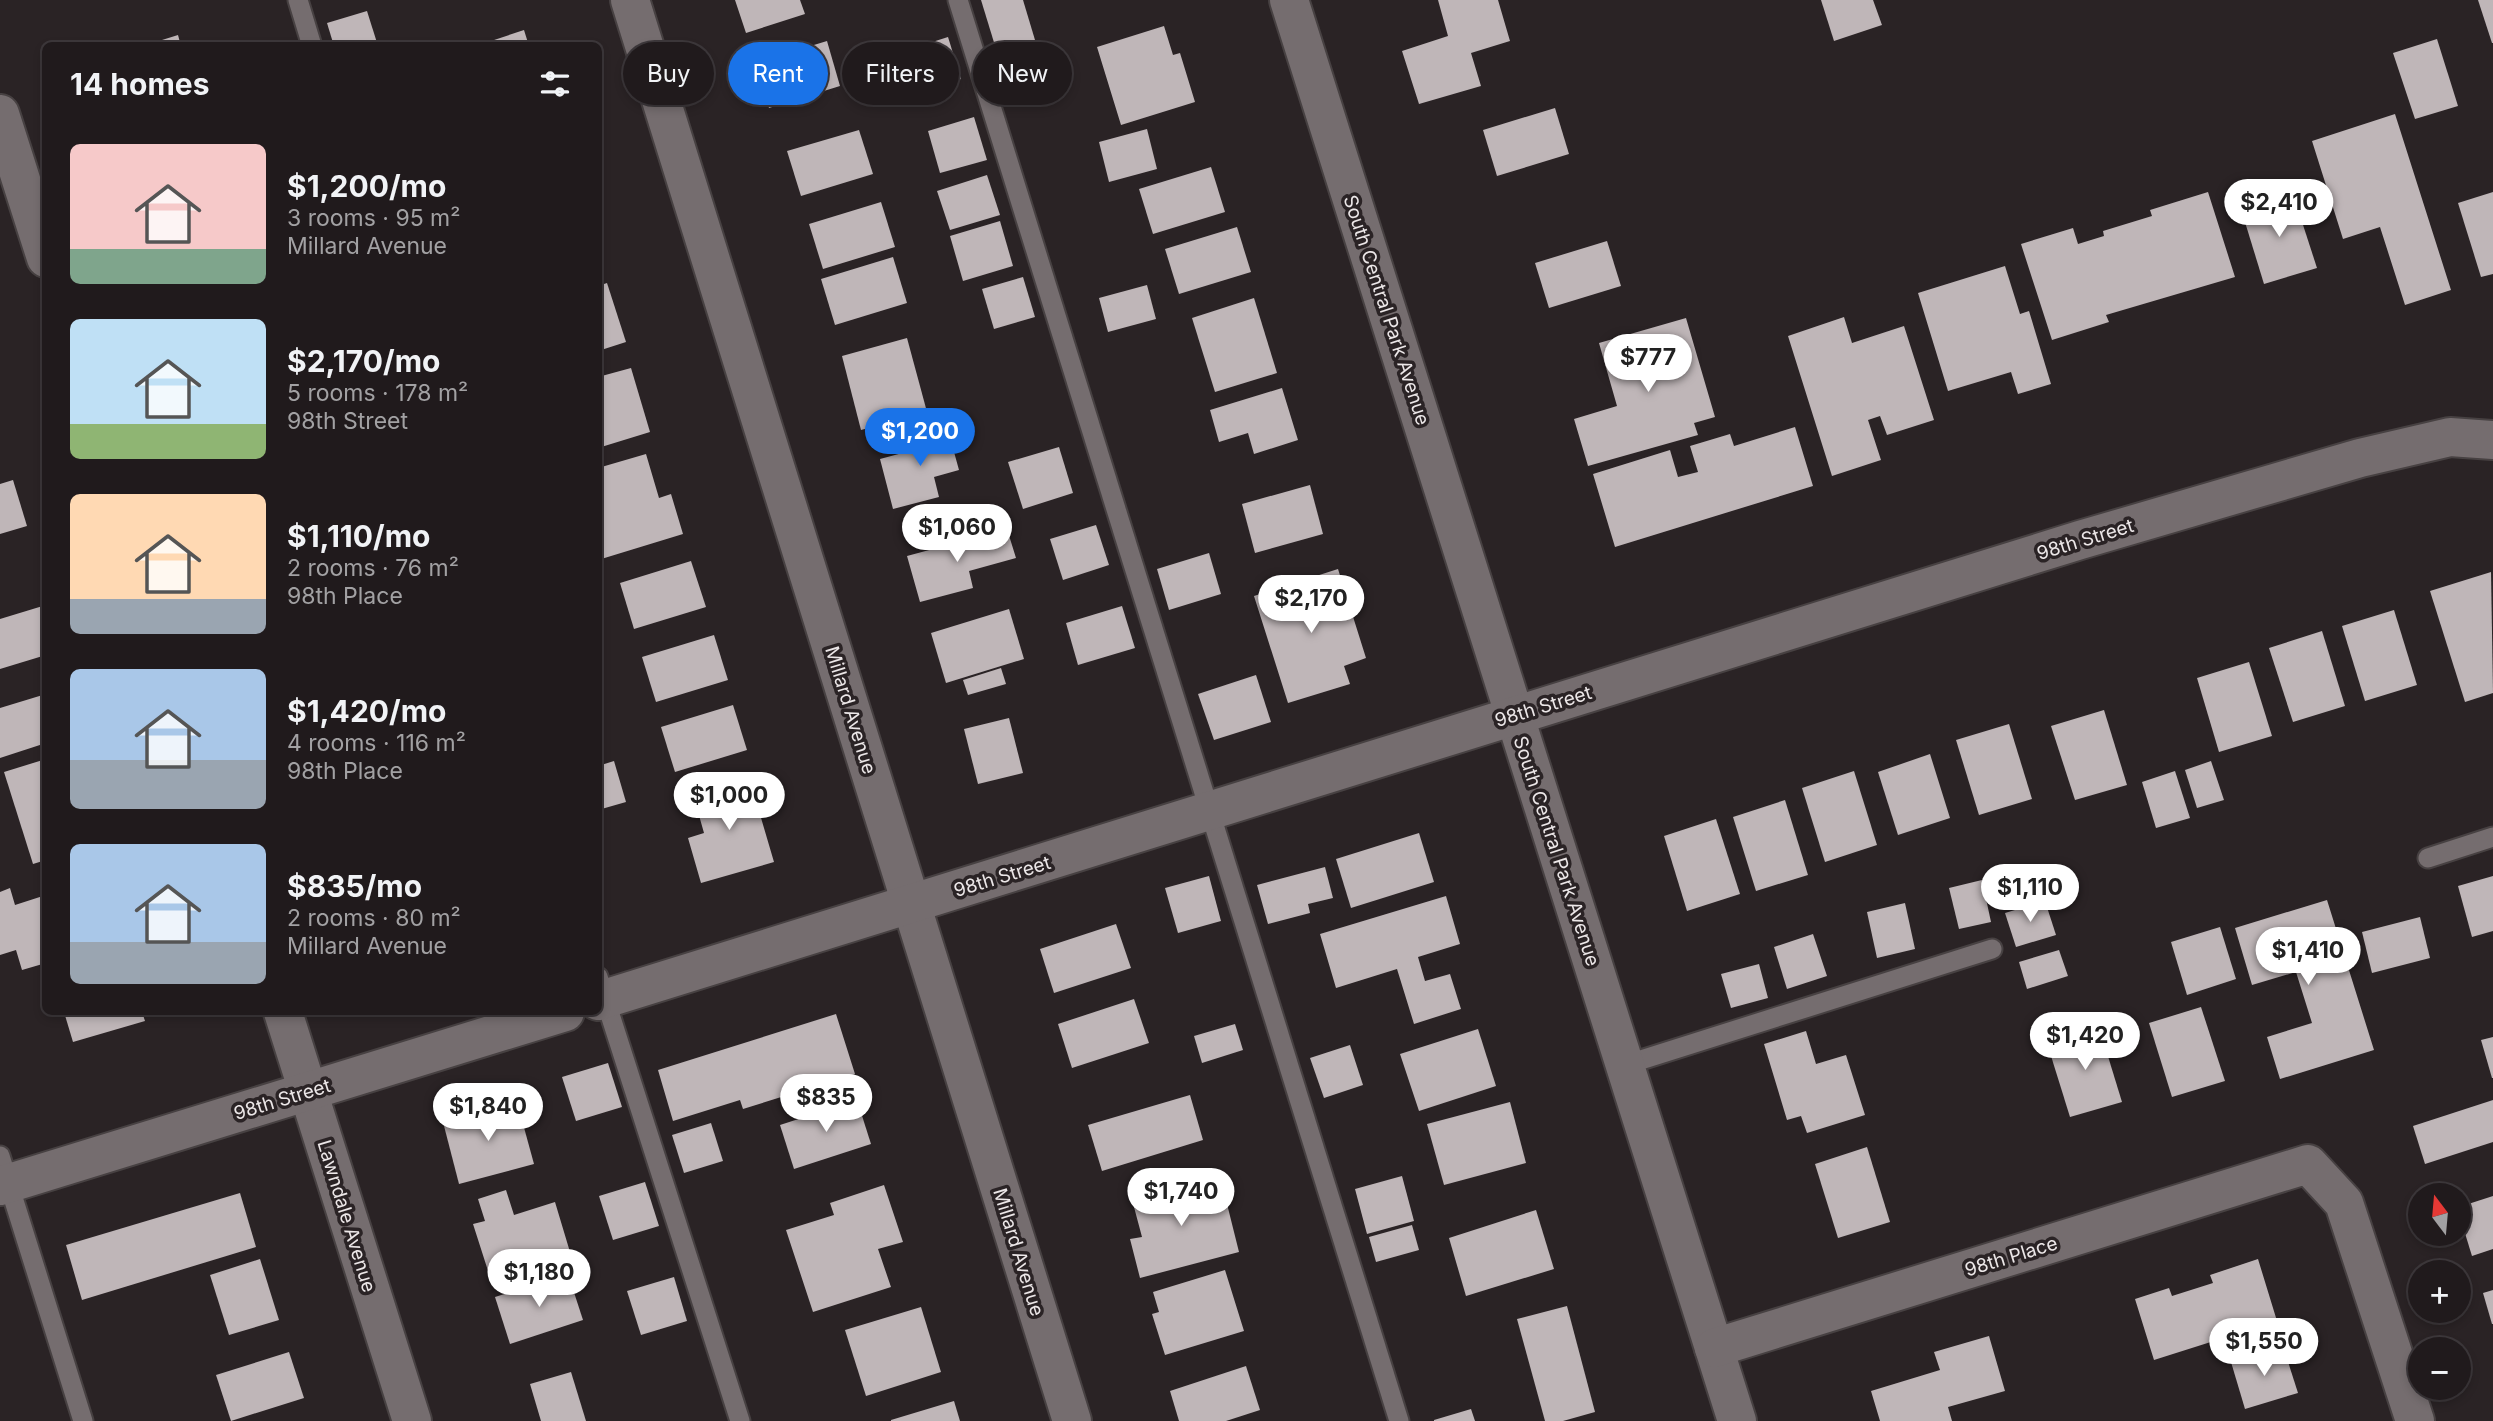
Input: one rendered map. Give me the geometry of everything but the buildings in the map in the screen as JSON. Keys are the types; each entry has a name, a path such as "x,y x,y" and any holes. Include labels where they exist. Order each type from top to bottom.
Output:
{"street":[{"name":"Millard Avenue","path":"630,0 1072,1421"},
{"name":"South Central Park Avenue","path":"1289,0 1737,1421"},
{"path":"0,114 42,245"},
{"name":"98th Street","path":"602,992 911,904 2080,540 2360,458 2450,436 2493,440"},
{"name":"Lawndale Avenue","path":"284,1015 411,1421"},
{"name":"98th Street","path":"3,1175 308,1091 555,1015"},
{"name":"98th Place","path":"1714,1348 2308,1164 2344,1203 2415,1421"}],"lane":[{"path":"298,0 311,42"},
{"path":"958,0 1399,1421"},
{"path":"2428,858 2493,837"},
{"path":"1625,1065 1992,949"},
{"path":"602,995 740,1421"},
{"path":"3,1175 83,1421"}]}
